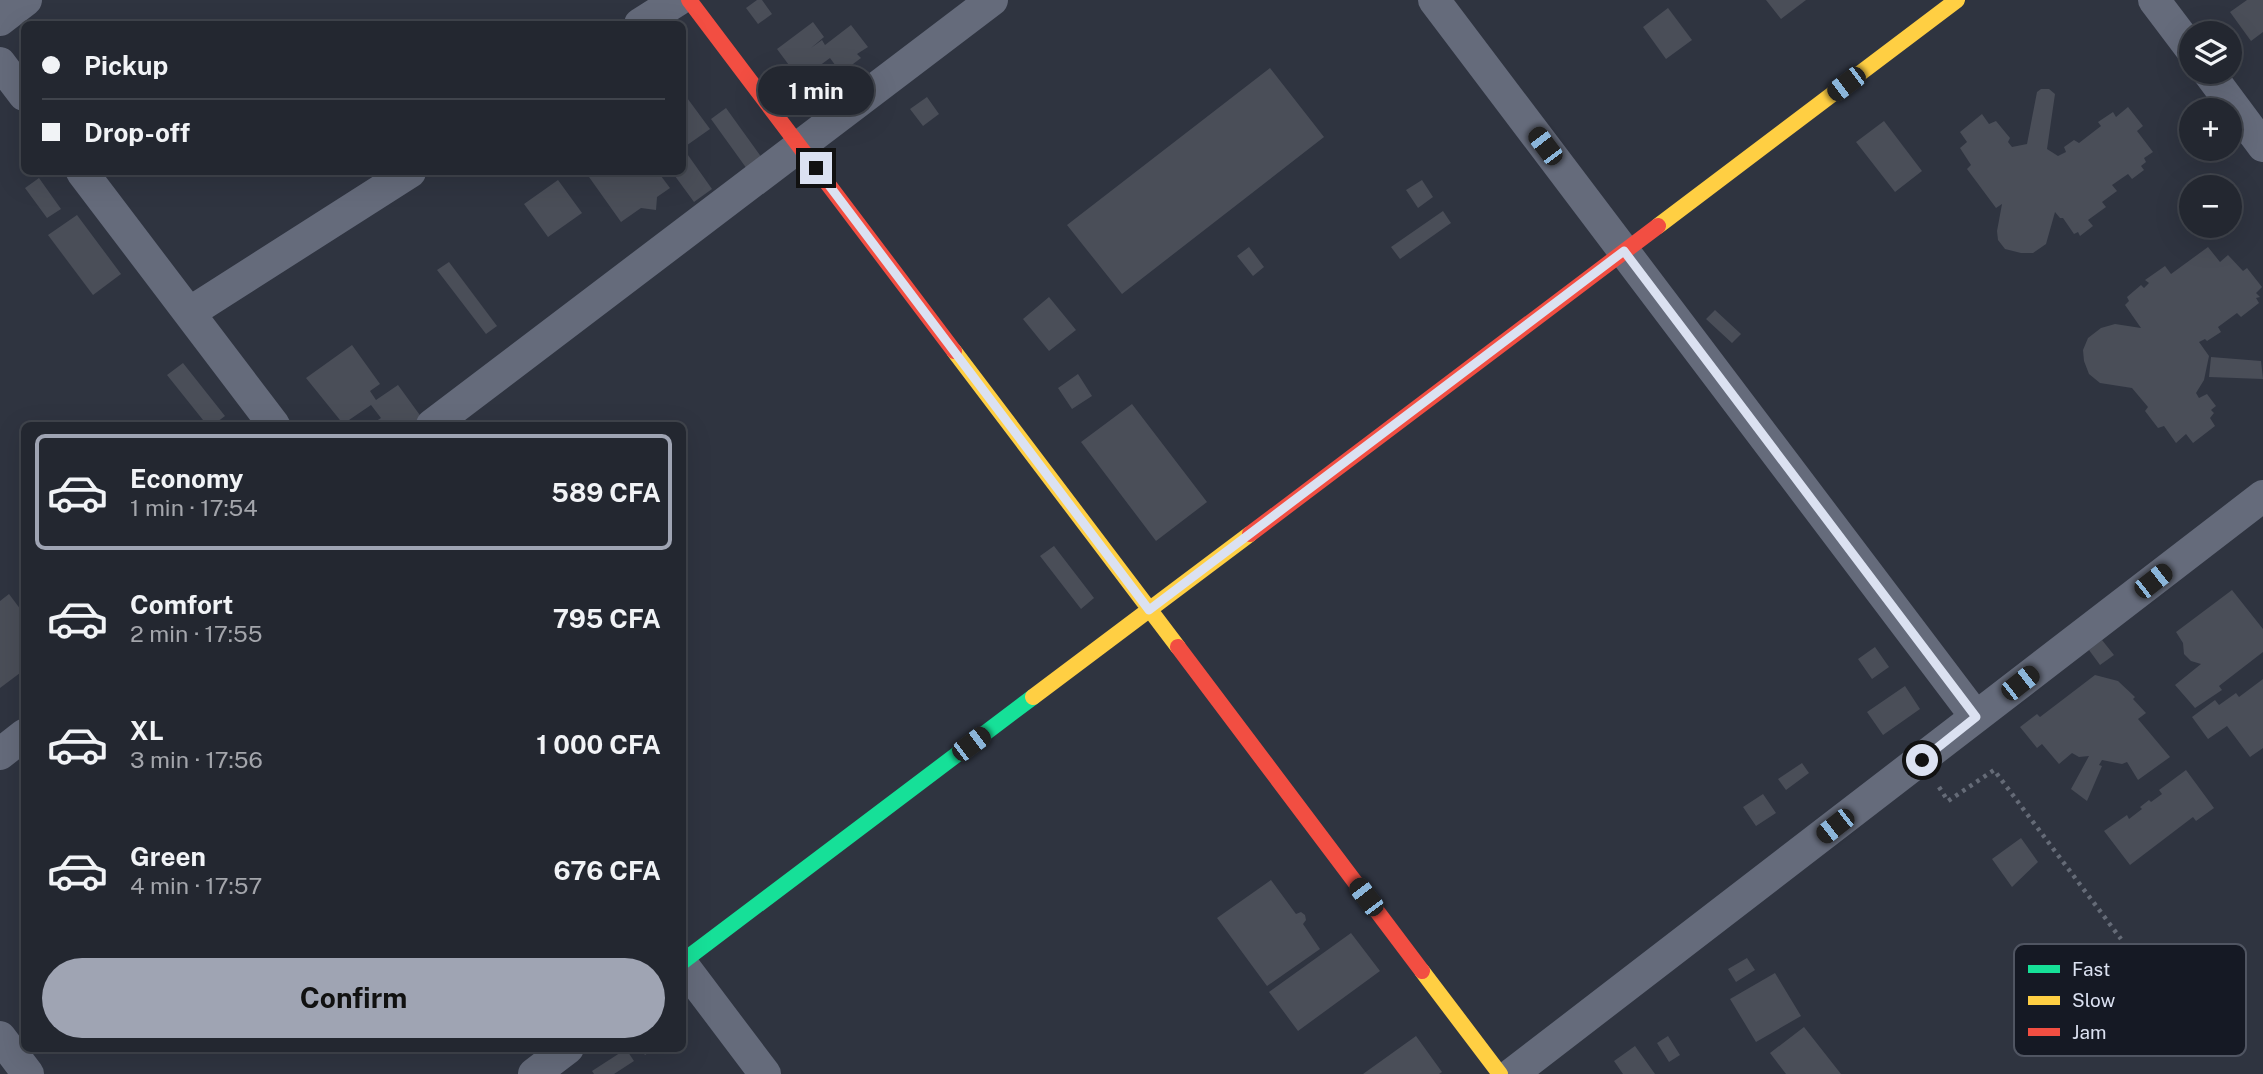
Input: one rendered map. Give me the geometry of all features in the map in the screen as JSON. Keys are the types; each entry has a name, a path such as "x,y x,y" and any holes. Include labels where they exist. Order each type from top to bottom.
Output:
{"street":[{"path":"0,20 26,0"},
{"path":"645,21 678,0"},
{"path":"689,0 1500,1074"},
{"path":"436,422 992,0"},
{"path":"1434,0 1976,717"},
{"path":"686,960 1957,0"},
{"path":"2154,0 2179,33"},
{"path":"0,63 21,91"},
{"path":"2217,84 2263,146"},
{"path":"84,175 272,422"},
{"path":"189,313 405,175"},
{"path":"1512,1074 2263,496"},
{"path":"0,754 21,737"},
{"path":"686,968 765,1074"},
{"path":"0,1037 28,1074"},
{"path":"534,1074 563,1052"}],"path":[{"path":"1922,760 1948,801 1994,770 2120,939"}],"building":[{"path":"757,0 762,0 772,14 758,24 746,8"},
{"path":"1766,0 1806,0 1781,19"},
{"path":"2247,0 2263,0 2263,32 2251,41 2242,29 2242,21 2237,21 2230,12"},
{"path":"1668,8 1692,40 1666,59 1643,27"},
{"path":"813,22 824,37 811,48 822,40 825,45 851,25 868,47 857,54 861,58 841,73 830,58 800,80 777,49"},
{"path":"1270,68 1324,137 1122,294 1067,225"},
{"path":"2049,89 2055,94 2047,149 2058,156 2066,152 2064,147 2074,140 2079,143 2101,126 2098,122 2113,112 2116,117 2128,107 2143,126 2137,131 2153,152 2144,158 2146,162 2141,166 2144,170 2132,179 2128,174 2112,185 2117,191 2102,202 2106,207 2088,220 2093,226 2080,236 2078,232 2074,234 2063,218 2055,212 2046,244 2033,253 2021,253 2005,249 1998,240 2002,204 1996,208 1967,169 1971,165 1960,148 1967,142 1960,132 1982,114 1989,124 1996,121 2010,138 2008,142 2012,147 2027,144 2037,92"},
{"path":"686,96 710,129 686,146"},
{"path":"927,97 939,114 923,126 910,109"},
{"path":"726,108 762,158 747,169 711,119"},
{"path":"1884,121 1922,171 1895,192 1856,142"},
{"path":"686,152 712,189 694,202 674,175 686,175"},
{"path":"660,175 670,188 657,197 656,210 641,208 621,222 589,177"},
{"path":"39,178 61,209 47,218 25,188"},
{"path":"558,180 582,213 548,237 524,204"},
{"path":"1422,180 1433,197 1418,208 1406,190"},
{"path":"1443,211 1451,223 1400,259 1391,247"},
{"path":"77,215 121,274 93,295 48,235"},
{"path":"1249,247 1264,267 1253,276 1237,256"},
{"path":"2208,247 2220,262 2228,255 2243,271 2247,268 2262,287 2256,293 2260,297 2256,298 2259,303 2241,317 2237,313 2218,327 2221,332 2207,341 2205,339 2199,342 2209,356 2204,380 2196,393 2199,398 2207,394 2216,406 2211,410 2214,413 2210,418 2215,426 2193,443 2186,434 2176,443 2164,426 2158,428 2145,411 2148,407 2132,388 2100,383 2089,374 2083,350 2088,338 2101,328 2115,324 2141,328 2125,305 2129,301 2127,297 2141,285 2144,288 2149,283 2145,280 2165,266 2171,274"},
{"path":"449,262 497,326 486,334 437,270"},
{"path":"1049,297 1076,330 1049,351 1023,319"},
{"path":"1715,310 1741,334 1732,343 1706,319"},
{"path":"352,345 380,384 370,391 376,400 398,385 422,418 416,422 375,422 381,418 371,405 349,420 351,422 342,422 306,378"},
{"path":"2211,357 2261,361 2263,379 2209,377"},
{"path":"183,363 225,416 217,422 205,422 167,375"},
{"path":"1078,374 1092,396 1072,409 1058,388"},
{"path":"1132,404 1207,502 1156,541 1081,442"},
{"path":"1054,546 1094,598 1081,609 1040,556"},
{"path":"2232,590 2263,629 2263,652 2219,686 2222,690 2195,708 2175,685 2201,664 2191,661 2184,654 2183,643 2176,632"},
{"path":"9,594 21,610 21,672 0,688 0,601"},
{"path":"2102,640 2114,655 2100,665 2089,650"},
{"path":"1875,647 1889,667 1872,679 1858,659"},
{"path":"2095,675 2118,681 2135,697 2133,699 2146,713 2138,719 2170,757 2138,780 2127,762 2122,764 2102,760 2087,801 2071,789 2089,756 2079,757 2072,753 2059,764 2042,744 2037,748 2020,727 2037,714 2040,717"},
{"path":"2263,679 2263,748 2250,757 2227,726 2208,739 2192,717 2215,700 2219,705 2236,693 2239,697"},
{"path":"1905,686 1920,709 1883,735 1867,712"},
{"path":"1802,763 1809,773 1786,790 1778,779"},
{"path":"2186,770 2214,808 2196,821 2193,817 2130,865 2104,831 2127,815 2129,819 2149,800 2151,802 2162,794 2159,790"},
{"path":"1763,794 1776,813 1756,826 1743,807"},
{"path":"2021,838 2038,862 2012,887 1992,859"},
{"path":"1271,880 1296,914 1301,912 1305,915 1303,924 1320,949 1267,986 1217,918"},
{"path":"1351,933 1380,971 1298,1031 1269,992"},
{"path":"1747,958 1755,970 1736,982 1728,969"},
{"path":"1775,973 1801,1016 1756,1042 1730,999"},
{"path":"1804,1027 1841,1074 1786,1074 1770,1053"},
{"path":"1416,1036 1442,1072 1363,1074"},
{"path":"1668,1036 1680,1055 1669,1062 1657,1043"},
{"path":"1635,1046 1655,1074 1623,1074 1614,1061"},
{"path":"621,1052 628,1052 634,1061 614,1074 594,1074 592,1071"}],"traffic: fast":[{"path":"686,959 1033,697"}],"traffic: slow":[{"path":"1658,226 1957,0"},
{"path":"954,351 1178,647"},
{"path":"1033,697 1250,534"},
{"path":"1422,971 1500,1074"}],"traffic: jam":[{"path":"689,0 954,351"},
{"path":"1250,534 1658,226"},
{"path":"1178,647 1422,971"}],"route":[{"path":"816,168 1149,610 1624,251 1976,717 1922,760"}]}
